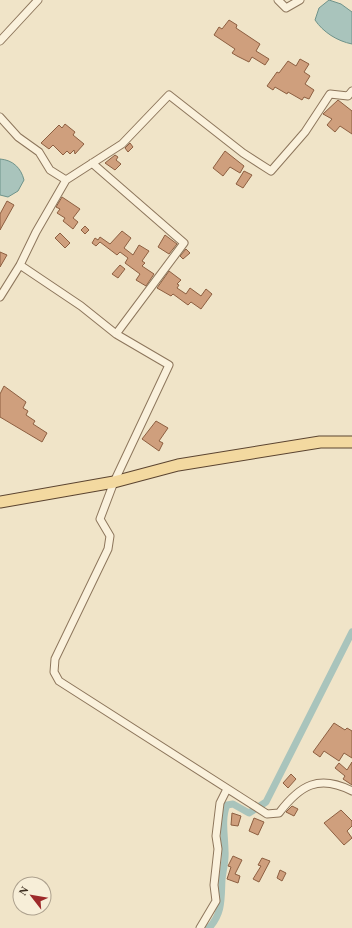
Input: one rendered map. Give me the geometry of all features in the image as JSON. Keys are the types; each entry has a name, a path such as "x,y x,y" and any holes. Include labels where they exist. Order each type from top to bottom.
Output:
{"main road":[{"path":"0,502 114,482 178,465 320,442 352,442"}],"street":[{"path":"0,41 38,0"},
{"path":"278,0 286,8 300,0"},
{"path":"0,297 20,265 36,232 66,180 122,144 169,95 243,153 271,171 305,132 330,94 348,96 352,91"},
{"path":"0,117 18,137 39,152 50,170 66,180"},
{"path":"92,163 184,243 116,334"},
{"path":"20,265 65,294 116,334 170,365 114,482 100,519 110,536 108,549 55,659 54,672 59,681 267,814 279,813 290,799 302,790 318,783 337,783 352,791"},
{"path":"200,928 216,901 214,878 218,849 217,831 220,802 229,790"}],"water":[{"path":"329,0 341,4 352,12 352,44 341,41 331,35 315,20 319,8"},
{"path":"0,159 9,161 16,165 19,168 24,180 18,191 8,197 0,195"}],"building":[{"path":"229,20 237,25 236,28 260,44 256,51 269,59 265,65 252,57 249,62 237,56 232,53 235,49 214,35 219,27 222,29"},
{"path":"300,59 309,64 304,72 310,76 305,84 314,90 309,99 304,97 302,100 288,92 287,94 275,87 273,90 267,86 277,72 279,73 288,61 296,66"},
{"path":"338,100 352,111 352,134 340,126 335,132 327,125 332,119 323,114"},
{"path":"65,124 75,132 73,135 84,144 75,154 74,150 70,154 67,151 63,155 53,145 49,149 41,143 59,125 62,128"},
{"path":"130,143 133,147 128,152 125,148"},
{"path":"225,151 244,166 240,173 230,167 223,176 213,168"},
{"path":"115,155 118,157 116,160 121,164 115,170 105,163"},
{"path":"244,171 252,175 243,188 236,184"},
{"path":"62,197 80,209 73,218 78,222 73,229 63,221 65,218 57,213 60,209 56,207"},
{"path":"7,201 14,205 0,230 0,214"},
{"path":"85,226 89,230 85,234 81,230"},
{"path":"122,231 131,238 124,248 133,255 139,245 149,251 142,261 145,263 142,266 154,274 146,286 136,280 140,274 125,263 128,258 120,252 117,255 100,242 96,246 92,243 95,238 98,240 100,237 110,244"},
{"path":"60,233 70,243 65,248 55,238"},
{"path":"165,235 177,244 169,254 158,247"},
{"path":"186,249 190,253 183,259 180,256"},
{"path":"0,252 7,255 0,267"},
{"path":"120,265 125,269 118,278 112,274"},
{"path":"169,271 181,280 177,284 179,285 177,288 186,294 190,288 201,296 206,289 212,294 201,309 191,302 188,305 173,294 171,296 157,288"},
{"path":"4,386 26,402 23,408 28,411 26,415 35,421 33,424 47,433 42,442 0,417 0,394"},
{"path":"156,421 168,428 159,441 163,443 159,451 142,439"},
{"path":"334,723 345,730 347,728 352,731 352,758 344,753 339,761 324,751 320,757 313,752"},
{"path":"352,762 352,785 343,779 345,776 335,768 339,763 347,770"},
{"path":"291,774 296,779 288,788 283,783"},
{"path":"292,806 298,809 294,816 286,812"},
{"path":"341,810 352,821 352,826 347,831 352,838 344,845 324,823"},
{"path":"232,813 241,816 238,826 231,825"},
{"path":"254,818 264,822 258,835 249,831"},
{"path":"233,856 242,860 235,874 240,876 238,883 227,879 231,867 228,866"},
{"path":"262,858 270,861 259,882 253,879 261,866 258,865"},
{"path":"280,870 286,873 282,881 277,878"}],"waterway":[{"path":"209,928 217,917 221,899 225,858 224,816 227,805 233,804 249,813 266,802 352,632"}]}
